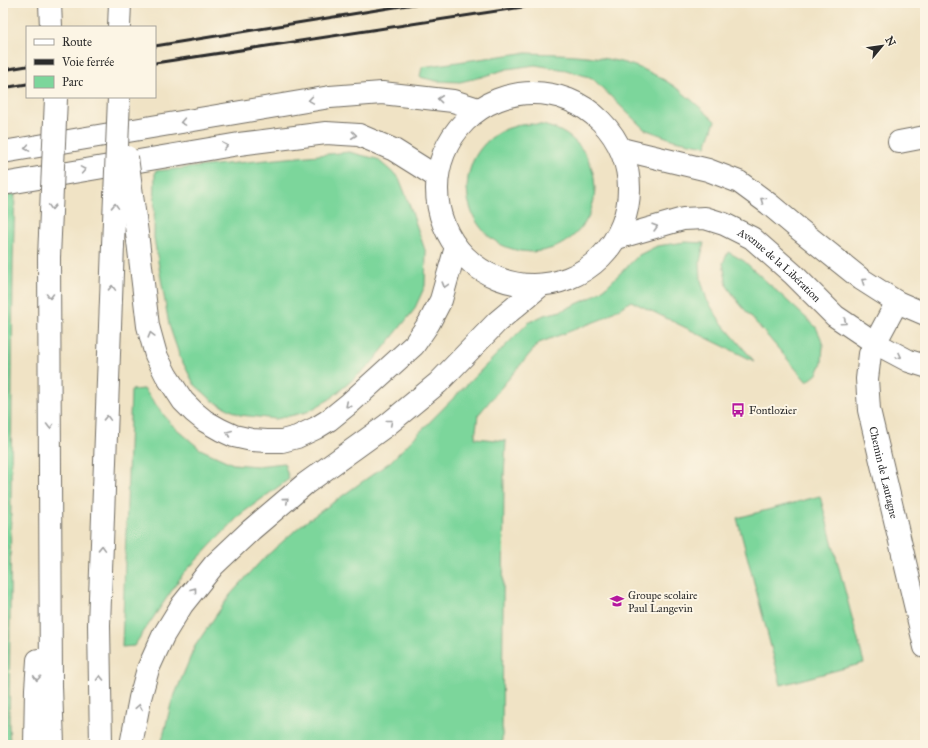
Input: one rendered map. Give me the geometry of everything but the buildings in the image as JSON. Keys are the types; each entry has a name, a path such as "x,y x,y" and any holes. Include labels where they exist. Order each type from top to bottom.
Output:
{"main road":[{"path":"50,3 51,26"},
{"path":"59,26 60,3"},
{"path":"531,92 559,95 584,107 606,125 621,149 630,178 628,209 617,238 603,256 585,271 564,281 540,286 516,284 493,277 473,264 456,247 444,226 438,202 437,177 444,151 458,127 478,109 503,97 531,92"},
{"path":"3,152 338,96 382,93 453,101 478,109"},
{"path":"53,745 51,678 50,257 56,98"},
{"path":"119,98 148,326 156,355 166,375 183,402 205,421 234,436 252,440 267,441 282,441 297,437 329,420 350,403 414,345 429,323 441,300 456,247"},
{"path":"101,745 99,625 119,98"},
{"path":"3,184 239,144 326,133 359,135 394,150 437,177"},
{"path":"899,142 925,137"},
{"path":"621,149 708,170 739,182 769,204 861,279 897,302 925,314"},
{"name":"Avenue de la Libération","path":"617,238 683,219 705,218 724,224 752,238 793,274 835,316 874,343 909,361 925,366"},
{"path":"131,745 140,698 148,669 163,636 182,605 214,565 251,530 305,484 387,425 438,383 497,322 540,286"},
{"name":"Chemin de Lautagne","path":"897,302 874,343 870,354 866,379 869,410 925,648"},
{"path":"35,745 36,689 50,471"}],"green space":[{"path":"522,53 574,55 609,59 642,69 665,80 695,103 715,121 706,146 674,140 644,129 592,78 566,70 535,65 507,69 460,82 436,81 420,77 422,67"},
{"path":"525,124 537,124 550,127 561,132 572,139 580,147 592,169 595,188 594,200 590,212 580,229 572,237 550,249 537,252 525,252 512,249 501,244 490,237 482,229 470,207 467,194 467,182 470,169 475,158 482,147 490,139 512,127"},
{"path":"349,152 377,159 399,178 426,253 425,286 414,310 371,364 330,399 307,412 276,419 240,415 213,401 194,384 180,357 169,325 154,238 155,171"},
{"path":"15,194 13,264 10,745 3,745 3,196"},
{"path":"685,242 704,243 700,262 701,280 707,300 720,321 754,361 631,301 602,319 539,343 478,415 475,438 506,441 504,476 502,745 161,745 171,704 195,646 230,595 261,561 300,526 390,462 528,323 544,315 561,311 590,298 607,286 639,255 657,246"},
{"path":"728,252 744,261 816,327 823,343 822,363 817,374 807,382 739,303 727,286 723,263"},
{"path":"144,389 170,423 200,449 233,464 257,466 284,463 289,479 241,514 183,574 134,646 122,647 131,390"},
{"path":"820,496 864,663 781,685 737,518"}],"railway":[{"path":"156,46 420,3"},
{"path":"156,63 549,3"},
{"path":"3,70 26,66"},
{"path":"3,88 26,84"}],"place":[{"name":"Fontlozier","path":"738,410"},
{"name":"Groupe scolaire Paul Langevin","path":"617,601"}]}
